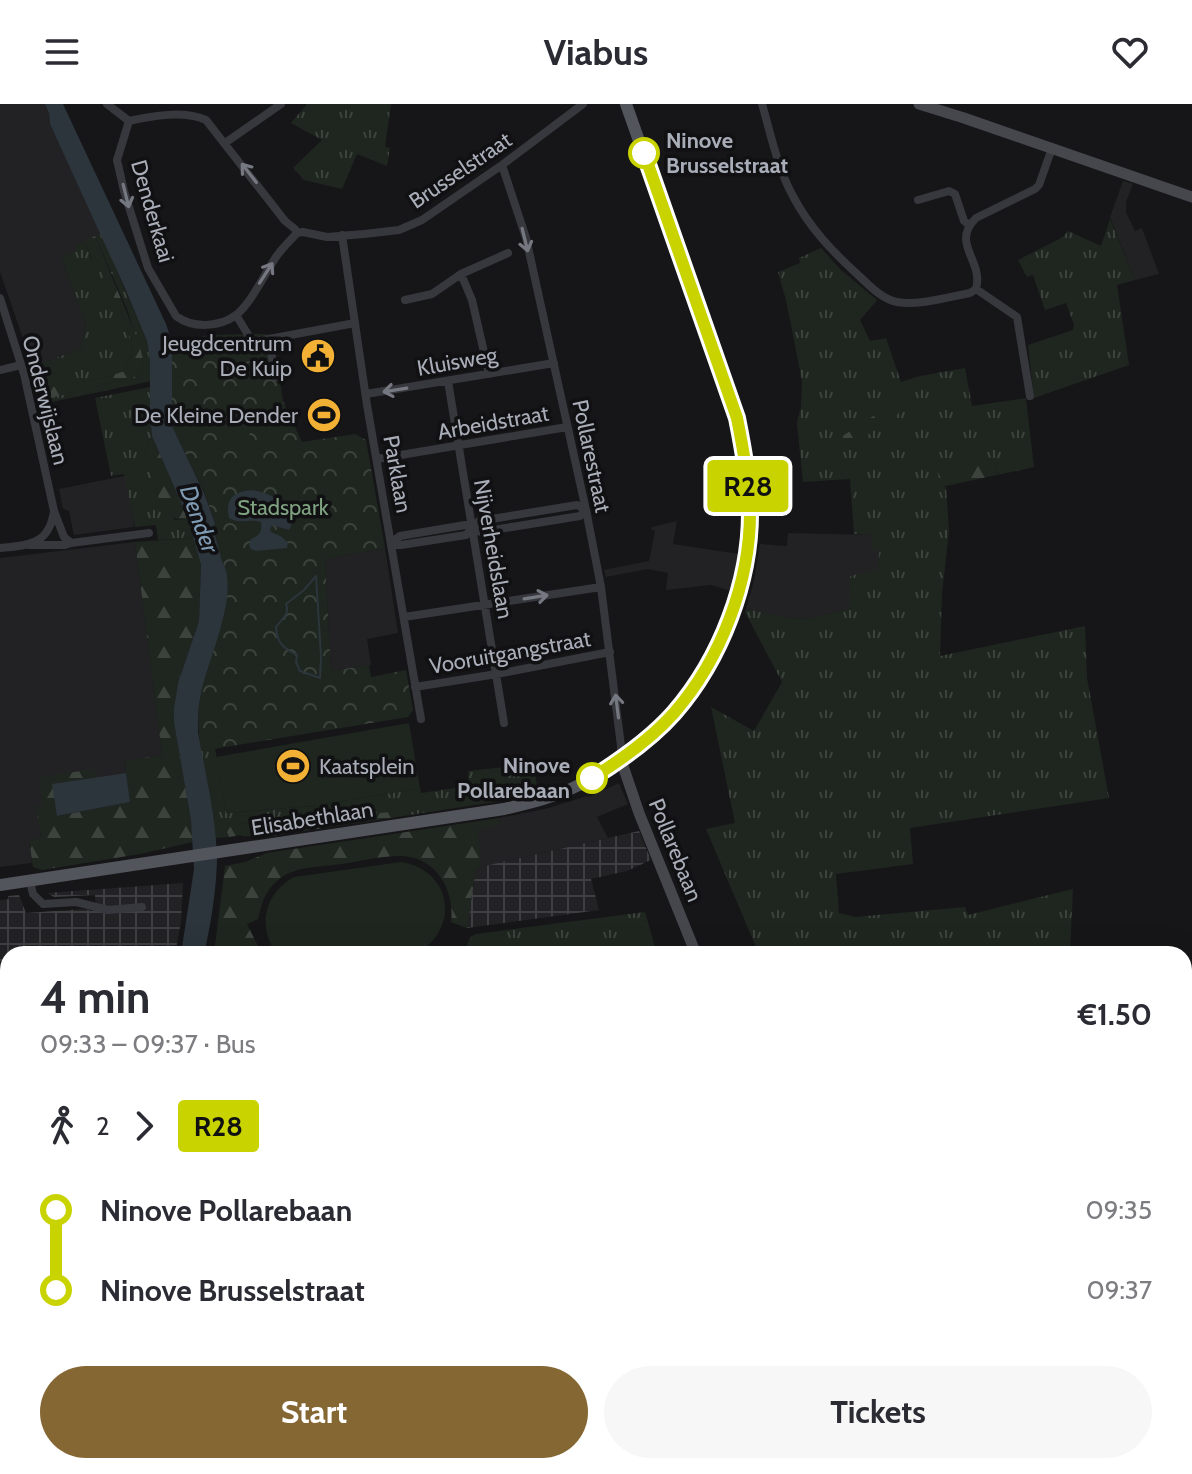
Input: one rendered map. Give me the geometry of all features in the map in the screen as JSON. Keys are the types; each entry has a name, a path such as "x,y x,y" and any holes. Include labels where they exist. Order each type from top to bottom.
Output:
{"main road":[{"name":"Elisabethlaan","path":"0,885 525,804 580,785 621,760 673,713 704,669 731,616 742,582 750,508 737,418 626,104"},
{"path":"919,104 1192,197"},
{"path":"940,104 964,118"},
{"name":"Pollarebaan","path":"621,760 693,946"}],"street":[{"path":"107,104 129,121 169,115 199,117 210,123 285,221 295,229 297,233 282,249 236,315 252,341 355,323"},
{"path":"225,143 281,104"},
{"name":"Brusselstraat","path":"297,233 327,237 399,230 412,225 502,165 583,104"},
{"path":"762,104 793,197 825,243 871,287 888,299 909,303 970,293 976,289 978,277 965,235 969,225 976,218 1035,189 1052,148"},
{"name":"Denderkaai","path":"129,121 117,160 148,268 182,321 211,325 236,315"},
{"name":"Pollarestraat","path":"502,165 526,238 586,510 601,587 621,760"},
{"path":"918,200 949,191 955,194 964,221 969,225"},
{"name":"Parklaan","path":"342,235 421,719"},
{"path":"405,300 432,294 461,274 508,253"},
{"path":"461,274 472,300 489,374"},
{"path":"976,289 1017,317 1030,396"},
{"name":"Onderwijslaan","path":"0,298 21,365 54,511 64,537 71,543"},
{"path":"269,339 275,377"},
{"name":"Kluisweg","path":"366,394 554,363"},
{"path":"0,370 21,365"},
{"name":"Nijverheidslaan","path":"448,381 504,723"},
{"name":"Arbeidstraat","path":"377,459 567,427"},
{"path":"391,543 401,545 466,535 472,528 481,532 580,516 586,510"},
{"path":"29,545 49,530 54,511"},
{"path":"0,548 65,545 149,533"},
{"path":"404,617 601,587"},
{"name":"Vooruitgangstraat","path":"415,687 610,652"},
{"path":"30,881 33,894 43,904 76,902 108,910 142,907"}],"shaded area":[{"path":"0,104 45,104 50,124 101,234 61,257 86,325 81,348 33,367 0,272"},
{"path":"1123,181 1133,184 1126,202 1126,212 1135,231 1142,228 1159,274 1135,280 1110,217"},
{"path":"129,475 134,527 74,535 69,511 63,509 59,489"},
{"path":"677,521 673,544 739,554 731,591 711,585 666,590 668,573 648,569 606,577 604,570 649,561 655,531 652,527"},
{"path":"788,533 873,535 879,550 878,569 849,609 808,619 746,609 760,544 787,546"},
{"path":"135,542 162,755 125,761 126,773 95,778 95,769 43,806 37,806 41,839 29,840 32,863 0,867 0,558"},
{"path":"385,548 398,633 367,639 371,665 331,671 325,559"},
{"path":"619,783 628,804 597,817 608,838 481,867 477,829 500,825 499,818 589,797"},
{"path":"639,831 651,860 627,871 591,879 599,910 467,928 476,868"},
{"path":"183,883 176,946 0,946 0,900 9,899 8,896 19,895 26,913 96,911 95,895 54,897 47,893"}],"green space":[{"path":"307,104 391,104 385,147 390,148 387,166 357,154 342,189 304,180 293,168 322,140 291,123"},
{"path":"1110,219 1135,280 1117,285 1129,365 1034,398 1028,345 1073,330 1074,325 1066,303 1045,310 1033,275 1027,277 1018,260 1063,237 1068,231 1101,246"},
{"path":"101,234 147,341 151,381 42,404 42,400 141,375 143,359 127,309 95,236"},
{"path":"95,236 138,340 143,359 141,375 42,400 39,389 105,378 124,371 131,357 132,347 122,316 97,259 92,260 85,241"},
{"path":"85,241 91,259 97,259 122,315 132,347 131,356 124,371 105,378 39,389 33,367 81,348 86,325 61,257 76,250 75,246"},
{"path":"821,248 841,270 877,300 860,320 870,341 886,338 901,382 965,368 972,406 1026,398 1034,467 997,475 993,457 941,487 946,487 949,531 942,594 940,656 1085,626 1087,678 1109,798 910,828 913,864 836,874 839,913 855,917 965,907 968,915 1073,889 1070,946 756,946 706,829 735,823 711,707 754,731 782,682 746,609 808,619 849,609 850,576 878,569 879,550 872,549 872,535 854,534 850,479 803,482 797,423 802,381 778,272 800,263 799,258"},
{"name":"Stadspark","path":"210,335 273,335 283,401 302,442 355,434 366,440 385,548 325,559 331,671 369,665 371,677 406,670 413,710 408,717 201,751 198,722 200,701 225,608 227,574 213,527 215,522 204,492 172,426 172,342"},
{"path":"150,387 152,436 145,450 146,458 162,508 175,520 188,519 194,538 158,540 156,525 135,527 124,474 111,476 95,398"},
{"path":"890,400 901,403 902,408 891,424 871,432 856,447 844,447 840,442 844,435 881,411"},
{"path":"242,408 259,420 240,448 223,438"},
{"path":"152,436 188,519 173,518 162,508 146,458 145,450"},
{"path":"993,457 997,475 941,487 937,470"},
{"path":"194,538 201,565 199,621 178,683 174,709 193,842 42,870 33,867 29,840 41,838 36,806 43,805 39,777 95,769 95,778 53,784 58,816 129,802 125,761 162,755 135,542"},
{"path":"409,723 420,788 313,806 226,813 216,757"},
{"path":"215,748 226,813 313,806 420,788 421,793 469,786 468,771 534,764 538,795 410,815 409,811 238,824 227,832 229,837 215,838 201,751"},
{"path":"409,810 410,815 265,837 229,837 227,832 238,824 282,823"},
{"path":"499,818 500,825 478,830 481,867 476,868 467,928 451,922 447,888 434,870 415,858 388,856 307,868 283,876 267,894 258,919 247,924 258,946 215,946 225,866 267,853"},
{"path":"401,862 417,867 439,885 445,911 442,925 427,946 272,946 266,922 270,902 276,892 294,877"},
{"path":"645,912 655,946 467,946 476,934"}],"water":[{"name":"Dender","path":"45,104 63,104 166,324 172,342 172,426 204,493 227,574 225,608 204,680 198,713 198,732 213,814 217,861 206,946 182,946 194,869 191,820 174,723 178,683 199,621 201,565 188,519 152,436 147,341 50,124"},
{"path":"251,490 282,502 287,508 292,522 289,530 272,525 270,529 288,543 287,548 251,549 251,539 260,533 261,522 229,518 229,501 239,493"},
{"path":"126,773 130,802 57,816 52,784"}],"waterway":[{"path":"316,576 321,657 320,678 300,671 297,655 282,644 276,627 286,614 286,604 316,576"}],"bus line":[{"name":"R28","path":"592,778 621,760 673,713 704,669 731,616 742,582 748,546 750,508 737,418 644,153"}],"place":[{"name":"Ninove Brusselstraat","path":"644,153"},
{"name":"Jeugdcentrum De Kuip","path":"318,356"},
{"name":"De Kleine Dender","path":"324,415"},
{"name":"Kaatsplein","path":"293,766"},
{"name":"Ninove Pollarebaan","path":"592,778"}]}
